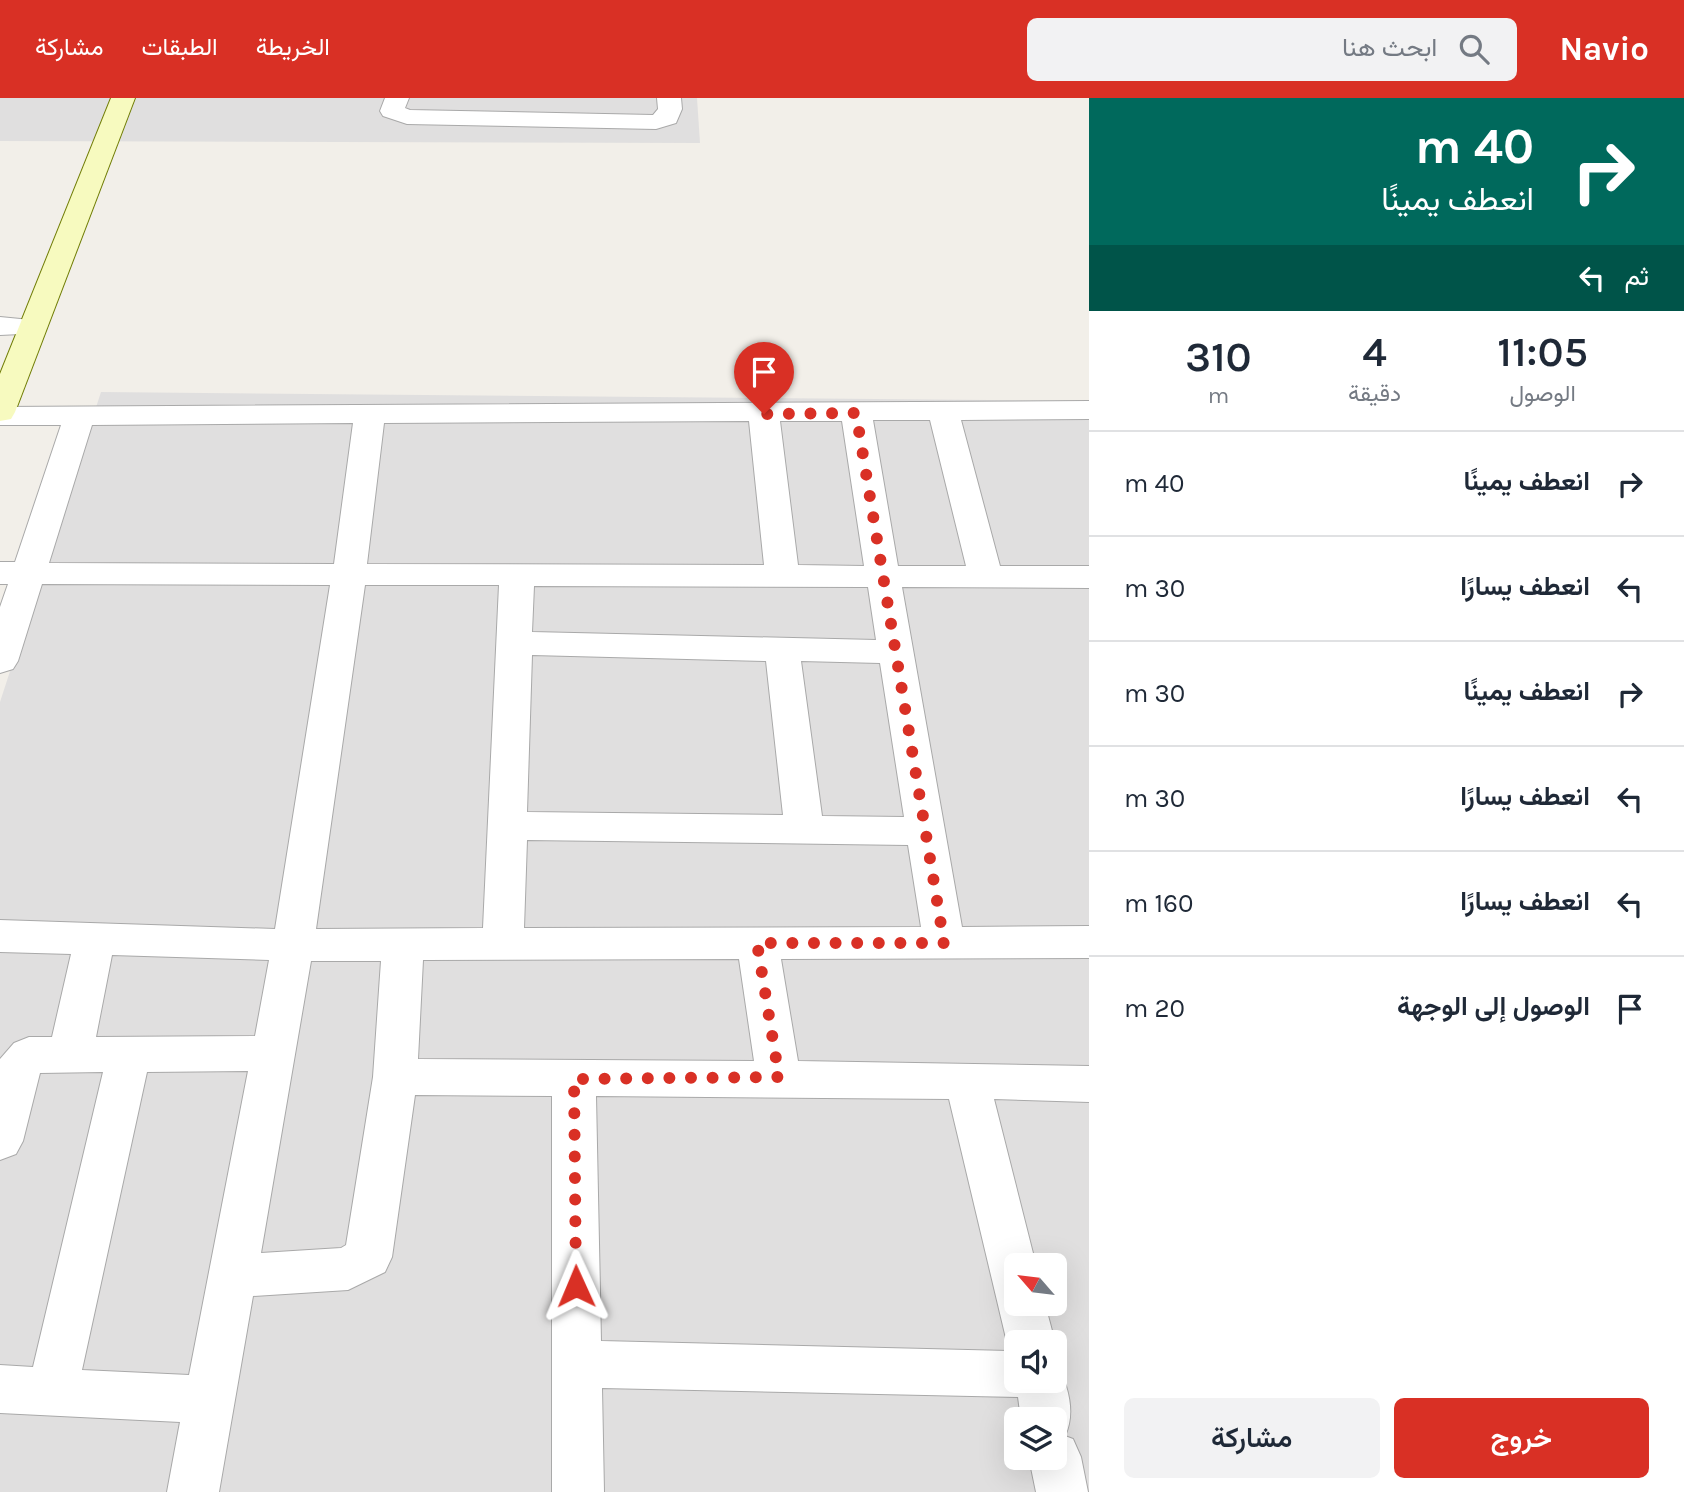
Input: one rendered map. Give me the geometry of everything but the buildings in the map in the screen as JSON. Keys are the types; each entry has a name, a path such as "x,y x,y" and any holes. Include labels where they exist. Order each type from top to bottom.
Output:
{"main road":[{"path":"0,414 31,327 123,98"}],"street":[{"path":"397,98 393,111 407,117 533,108 656,122 667,118 670,110 669,98"},
{"path":"0,326 31,327"},
{"path":"0,414 764,414 1089,410"},
{"path":"856,413 881,577 944,943"},
{"path":"944,413 986,577"},
{"path":"764,414 782,576"},
{"path":"193,1492 207,1400 233,1276 293,945 349,575 370,415"},
{"path":"0,661 14,573 79,416"},
{"path":"14,573 1089,577"},
{"path":"503,944 517,575"},
{"path":"515,643 894,652"},
{"path":"782,649 804,830"},
{"path":"508,825 925,831"},
{"path":"0,936 293,945 1089,942"},
{"path":"69,1055 95,939"},
{"path":"757,943 779,1077"},
{"path":"233,1276 348,1269 369,1257 395,1077 403,944"},
{"path":"52,1392 129,1054"},
{"path":"3,1115 19,1065 29,1055 273,1054"},
{"path":"395,1077 779,1077 1089,1084"},
{"path":"574,1079 578,1492"},
{"path":"967,1080 1009,1253"},
{"path":"577,1364 1004,1374"},
{"path":"0,1389 207,1400"},
{"path":"1058,1470 1062,1492"}],"shaded area":[{"path":"0,98 697,98 700,143 0,141"},
{"path":"101,392 1089,401 1089,1492 0,1492 0,702"}],"route":[{"path":"576,1286 574,1079 779,1077 757,943 944,943 881,577 856,413 764,414"}]}
